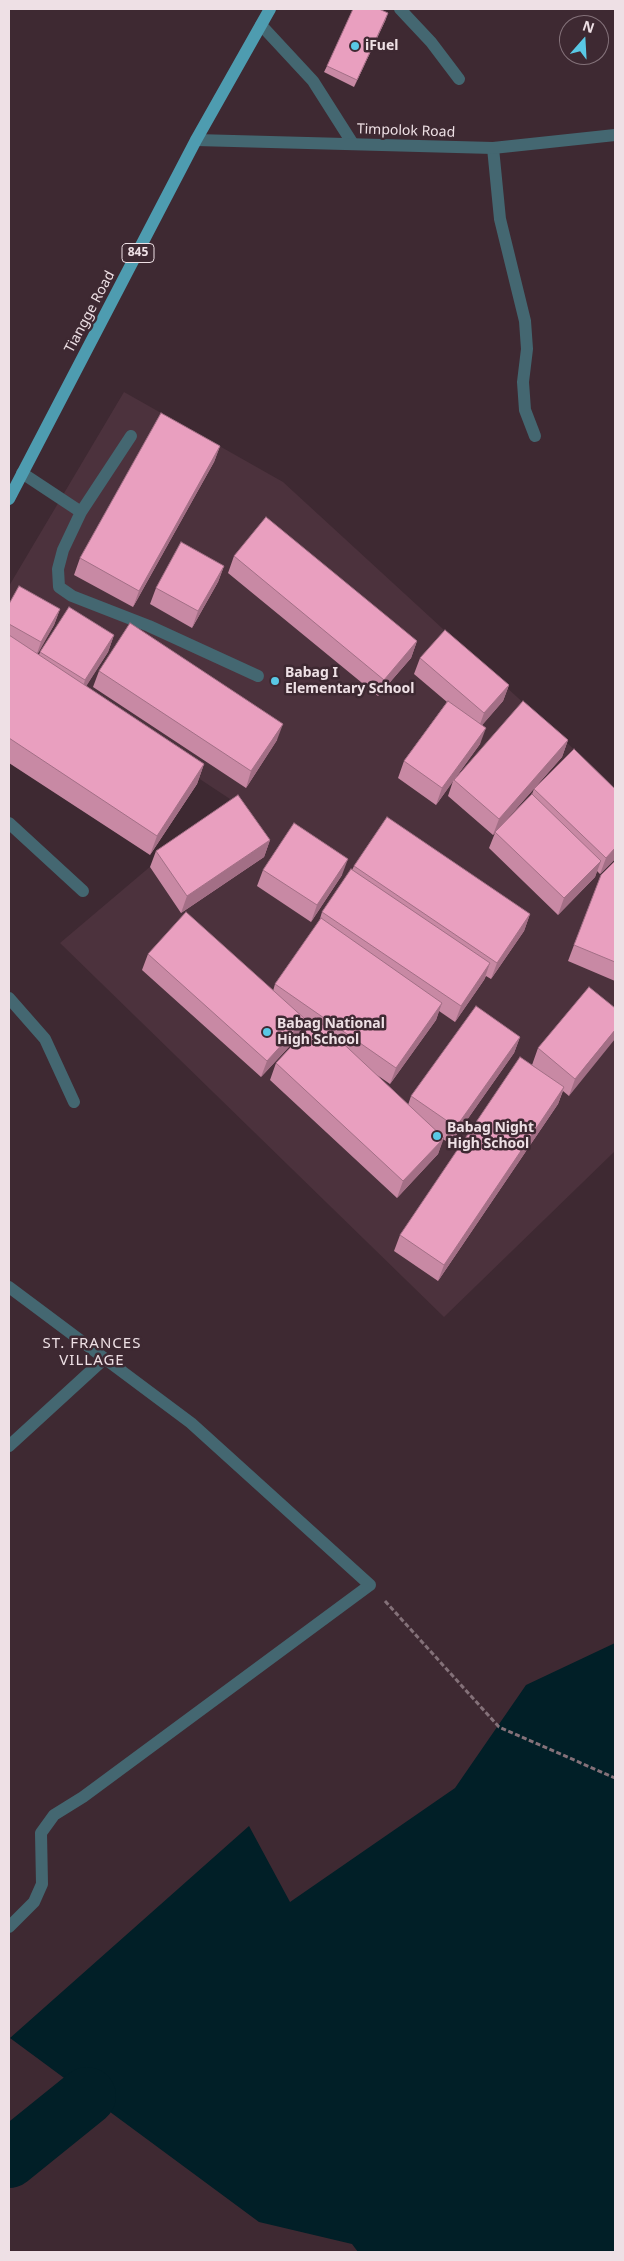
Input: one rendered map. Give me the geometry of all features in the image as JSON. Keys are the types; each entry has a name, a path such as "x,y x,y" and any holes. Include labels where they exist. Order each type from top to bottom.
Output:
{"main road":[{"name":"Tiangge Road","path":"9,499 196,140 270,9"}],"street":[{"path":"400,9 431,42 459,80"},
{"path":"261,25 313,81 353,144"},
{"name":"Timpolok Road","path":"196,140 493,148 615,135"},
{"path":"493,148 500,219 525,321 528,349 523,382 525,410 535,436"},
{"path":"132,436 81,512 63,550 58,569 59,587 72,596 149,626 258,676"},
{"path":"22,473 81,512"},
{"path":"9,823 84,891"},
{"path":"9,998 45,1039 74,1102"},
{"path":"9,1287 191,1423 370,1586 82,1797 54,1815 41,1833 42,1884 34,1902 9,1927"},
{"path":"9,1446 104,1359"}],"path":[{"path":"370,1586 499,1727 615,1778"}],"shaded area":[{"path":"124,392 283,482 615,787 615,1151 444,1317 60,943 230,799 9,653 9,586"}],"water":[{"path":"615,1643 615,2252 358,2252 352,2244 259,2222 10,2038 249,1826 290,1902 455,1788 526,1685"}],"building":[{"name":"iFuel","path":"353,9 379,9 388,13 357,80 327,66"},
{"path":"161,413 220,446 139,591 80,558"},
{"path":"266,517 417,641 384,680 234,556"},
{"path":"181,542 224,566 198,611 156,588"},
{"path":"19,586 60,609 41,642 9,624 9,604"},
{"path":"69,607 114,635 85,680 40,652"},
{"path":"130,623 283,724 251,771 99,671"},
{"path":"445,630 509,685 484,713 420,658"},
{"path":"9,635 204,764 157,836 9,738"},
{"path":"448,701 486,728 442,788 404,761"},
{"path":"523,701 568,740 499,819 454,780"},
{"path":"574,749 615,789 615,848 606,858 534,789"},
{"path":"532,794 601,861 564,898 495,832"},
{"path":"238,795 270,840 187,896 156,851"},
{"path":"387,817 530,914 497,963 354,866"},
{"path":"294,823 348,859 317,905 263,870"},
{"path":"615,861 615,962 574,945 601,875"},
{"path":"351,869 490,963 461,1006 322,912"},
{"path":"186,912 305,1019 267,1061 148,954"},
{"path":"321,918 442,1003 396,1068 275,984"},
{"path":"589,987 615,1008 615,1030 575,1079 538,1048"},
{"path":"476,1006 520,1037 456,1127 411,1096"},
{"path":"317,1019 444,1138 403,1181 276,1063"},
{"path":"520,1057 564,1087 444,1265 400,1235"}],"waterway":[{"path":"9,2159 87,2096"}],"place":[{"name":"iFuel","path":"355,46"},
{"name":"Babag I Elementary School","path":"275,681"},
{"name":"Babag National High School","path":"267,1032"},
{"name":"Babag Night High School","path":"437,1136"}],"district":[{"name":"ST. FRANCES VILLAGE","path":"92,1352"}]}
